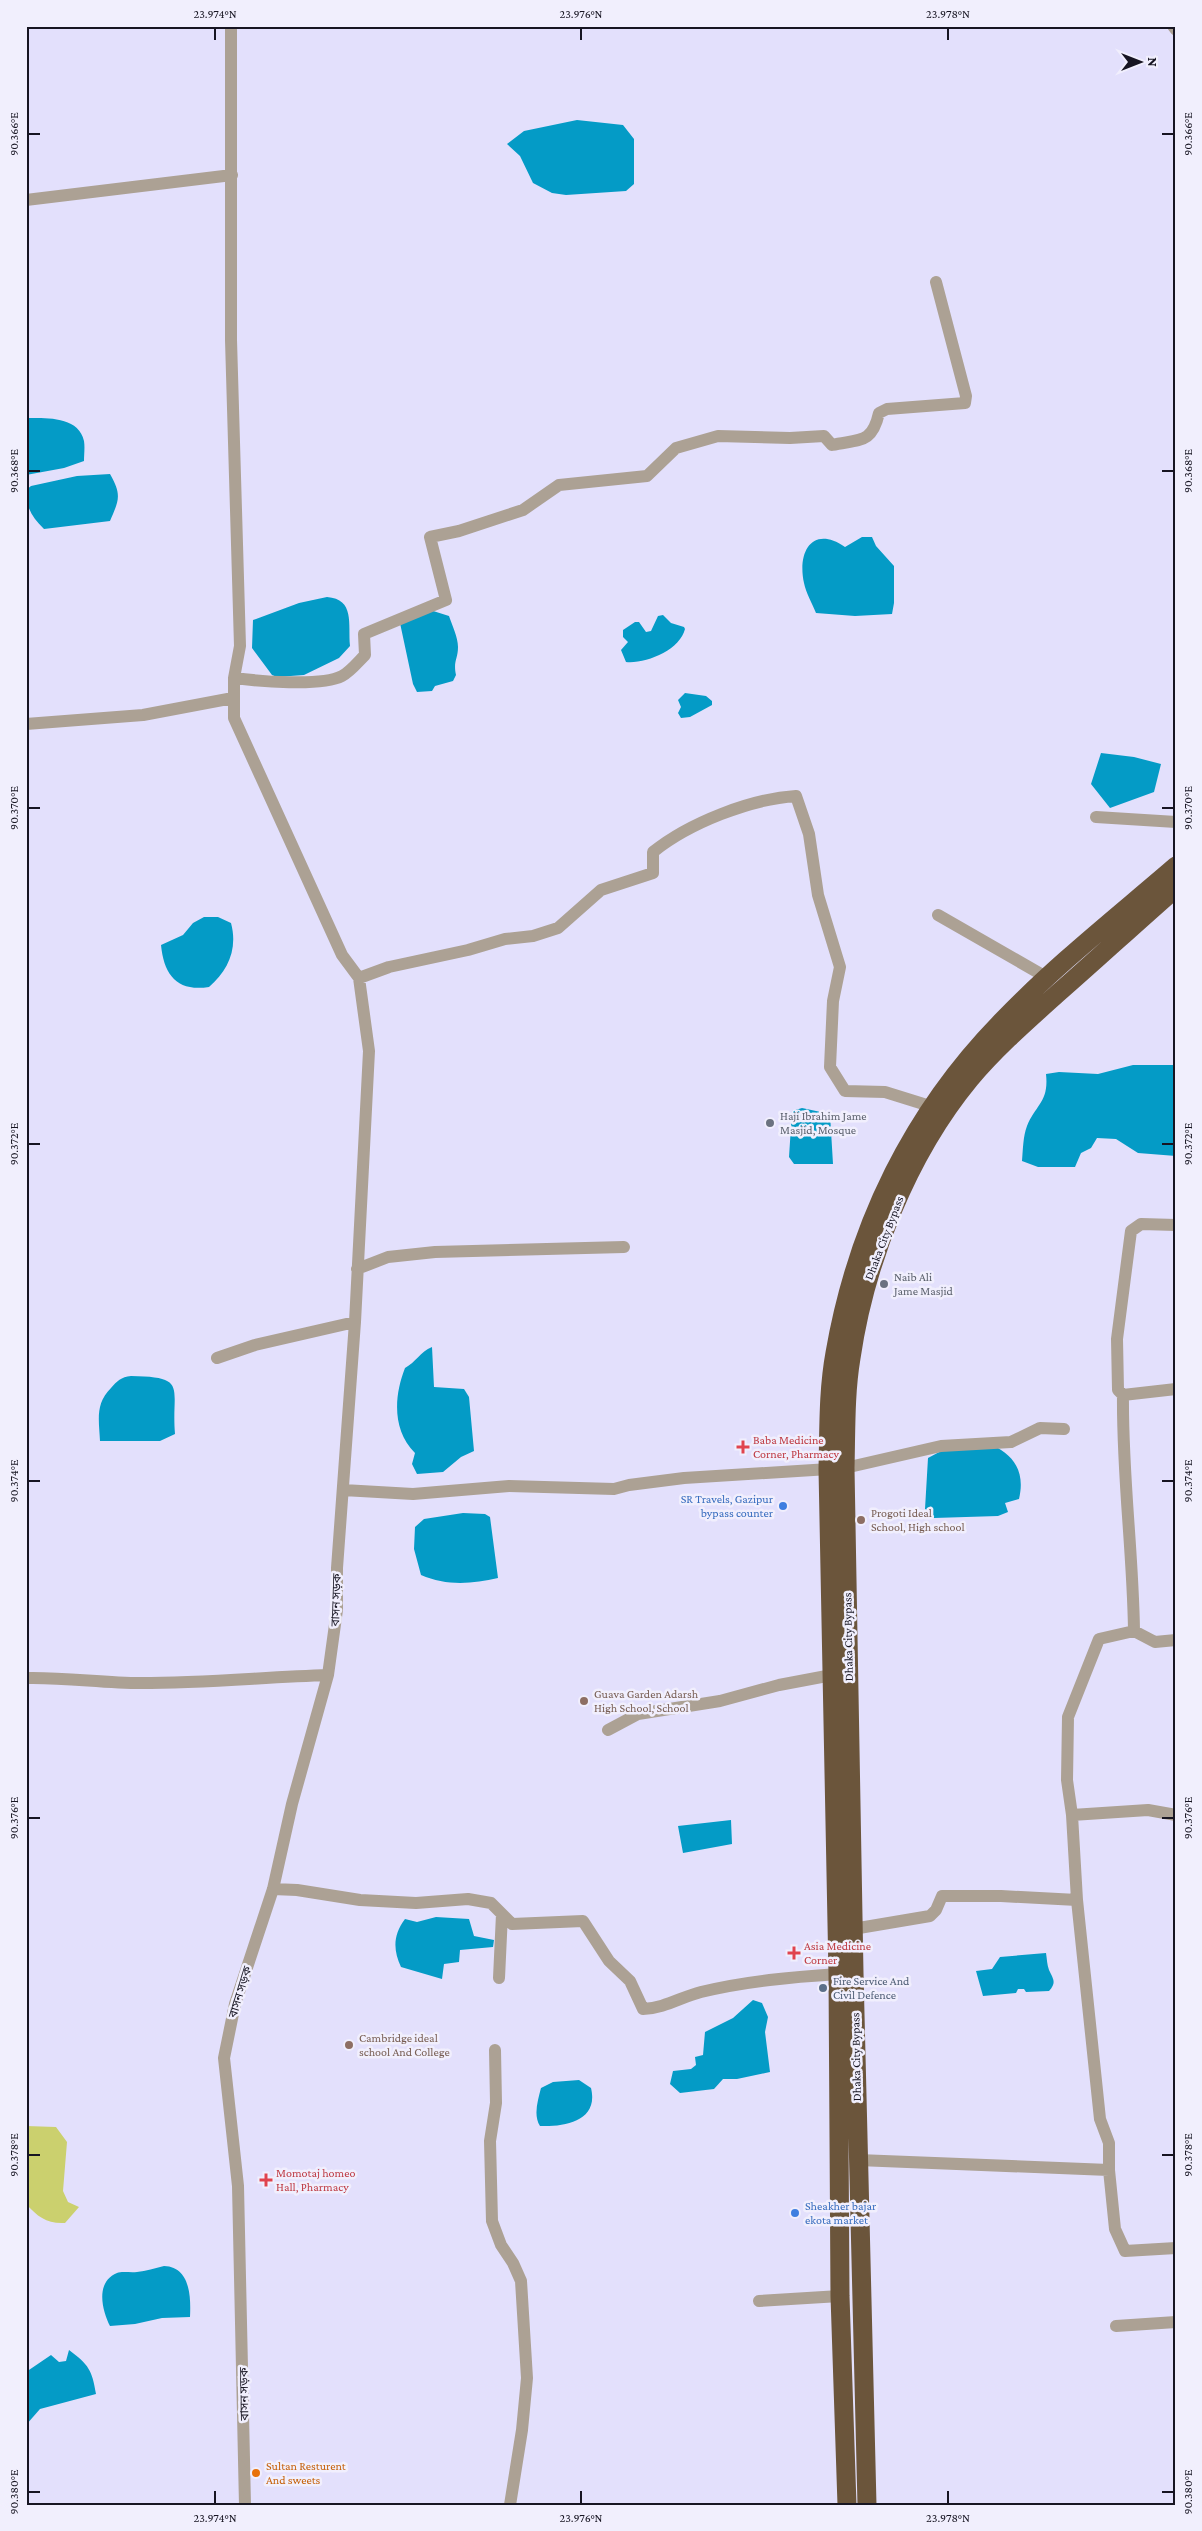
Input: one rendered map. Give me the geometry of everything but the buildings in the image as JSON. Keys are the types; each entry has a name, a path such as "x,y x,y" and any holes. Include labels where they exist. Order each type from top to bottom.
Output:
{"highway":[{"path":"848,2505 840,2296 838,1974 832,1675 837,1468 830,1392 835,1354 848,1292 864,1236 896,1163 930,1106 960,1066 1046,977 1176,866"},
{"name":"Dhaka City Bypass","path":"867,2505 854,1929 837,1468 851,1357 864,1293 879,1245 910,1174 942,1117 971,1078 1013,1034 1176,888"}],"street":[{"path":"231,26 232,340 240,646 234,678 234,718 342,955 359,978 389,967 468,950 505,939 533,936 558,928 601,890 653,873 653,852 663,844 715,816 796,796 809,834 818,896 840,967 833,1001 830,1067 845,1091 885,1092 930,1106"},
{"path":"1173,26 1176,30"},
{"path":"26,200 232,175"},
{"path":"234,678 270,682 320,681 342,676 365,655 364,634 446,600 430,537 459,531 523,510 559,485 647,476 676,448 718,436 790,438 824,436 832,445 869,437 875,430 879,413 887,410 965,403 966,396 936,282"},
{"path":"26,724 143,715 233,698"},
{"path":"1096,818 1176,822"},
{"path":"938,915 1046,977"},
{"name":"বাসন সড়ক","path":"245,2505 238,2186 224,2058 235,2004 273,1889 292,1804 328,1675 337,1610 337,1568 355,1322 368,1050 359,978"},
{"path":"1134,1631 1133,1576 1122,1443 1123,1395 1118,1390 1117,1339 1132,1231 1141,1224 1176,1224"},
{"path":"357,1269 388,1257 434,1252 624,1247"},
{"path":"217,1358 314,1330 355,1322"},
{"path":"1123,1395 1176,1389"},
{"path":"343,1490 413,1494 509,1486 614,1489 629,1485 684,1478 837,1468 941,1446 1011,1442 1040,1428 1064,1429"},
{"path":"1176,1640 1155,1642 1134,1631 1099,1639 1068,1717 1067,1780 1072,1815 1077,1900 1100,2119 1109,2143 1109,2170 1115,2229 1125,2251 1176,2248"},
{"path":"26,1678 68,1677 138,1683 170,1683 328,1675"},
{"path":"608,1730 638,1714 720,1701 779,1685 832,1675"},
{"path":"1072,1815 1148,1810 1176,1815"},
{"path":"273,1889 297,1890 360,1900 416,1903 468,1899 491,1903 512,1924 583,1921 609,1961 630,1982 643,2009 659,2008 700,1992 752,1982 838,1974"},
{"path":"854,1929 930,1916 942,1896 1001,1896 1077,1900"},
{"path":"499,1978 502,1914"},
{"path":"495,2050 496,2095 490,2141 492,2221 501,2245 514,2263 521,2280 526,2378 522,2430 510,2505"},
{"path":"858,2160 1109,2170"},
{"path":"758,2301 840,2296"},
{"path":"1116,2326 1176,2322"}],"green space":[{"path":"26,2126 56,2127 67,2142 63,2191 68,2202 79,2207 65,2223 43,2219 26,2204"}],"water":[{"path":"577,120 623,125 634,139 634,184 626,191 566,195 552,193 533,183 520,156 507,144 524,131"},
{"path":"26,419 53,419 76,427 84,441 84,461 64,468 26,475"},
{"path":"110,474 118,493 118,498 110,521 44,529 31,512 27,502 26,490 31,486 77,476"},
{"path":"862,537 872,537 876,546 894,566 894,603 892,614 855,616 816,613 804,583 802,571 805,552 816,540 834,541 845,547"},
{"path":"327,597 342,602 346,608 349,621 350,646 339,658 304,675 277,677 272,675 252,648 253,620 299,603"},
{"path":"430,610 449,616 458,643 455,666 456,675 453,681 435,686 432,691 417,692 413,684 400,623"},
{"path":"663,615 671,623 684,627 682,637 661,654 643,661 626,662 621,650 628,642 623,637 623,630 635,622 639,622 646,632 651,631 658,616"},
{"path":"685,693 706,696 712,701 712,705 690,717 681,718 678,713 681,707 678,700"},
{"path":"1101,753 1134,757 1161,764 1154,792 1110,808 1091,784"},
{"path":"204,917 218,917 231,923 233,942 230,959 216,981 209,987 188,987 174,979 169,973 165,965 161,945 183,935 193,923"},
{"path":"1133,1065 1176,1065 1176,1156 1138,1153 1116,1139 1097,1138 1091,1148 1081,1153 1075,1167 1038,1167 1022,1161 1026,1130 1046,1091 1046,1074 1059,1072 1098,1074"},
{"path":"802,1108 830,1114 833,1164 794,1164 789,1157 792,1111"},
{"path":"432,1347 434,1387 464,1389 469,1397 474,1451 461,1457 443,1472 417,1474 412,1464 415,1453 402,1434 397,1412 397,1401 405,1368"},
{"path":"131,1376 162,1379 169,1382 175,1395 175,1434 160,1441 100,1441 99,1413 102,1400 117,1381"},
{"path":"992,1445 1013,1460 1017,1467 1021,1482 1019,1499 1005,1503 1008,1512 998,1516 934,1518 925,1509 928,1458 943,1450"},
{"path":"463,1513 485,1514 490,1517 498,1578 479,1582 459,1583 430,1579 421,1575 414,1549 415,1527 424,1519"},
{"path":"731,1820 732,1844 683,1853 678,1826"},
{"path":"436,1917 469,1919 474,1936 494,1940 493,1947 460,1950 459,1962 444,1964 442,1979 401,1967 396,1949 396,1937 405,1919 417,1922"},
{"path":"1046,1953 1048,1968 1054,1980 1049,1991 1026,1992 1024,1989 1018,1989 1016,1993 983,1996 976,1971 992,1969 1000,1957"},
{"path":"753,2000 762,2003 768,2017 765,2032 770,2072 737,2079 723,2079 714,2089 680,2093 670,2084 673,2071 691,2069 696,2065 695,2057 703,2055 705,2032 733,2018"},
{"path":"579,2080 591,2088 592,2099 590,2108 585,2115 569,2123 540,2126 536,2112 541,2088 553,2082"},
{"path":"164,2266 179,2271 184,2277 189,2292 190,2317 162,2318 135,2324 110,2326 102,2297 103,2290 110,2277 119,2272 140,2272"},
{"path":"69,2350 85,2364 91,2373 96,2394 40,2409 26,2425 26,2372 51,2355 59,2362 66,2361"}],"place":[{"name":"Haji Ibrahim Jame Masjid, Mosque","path":"770,1123"},
{"name":"Naib Ali Jame Masjid","path":"884,1284"},
{"name":"Baba Medicine Corner, Pharmacy","path":"743,1447"},
{"name":"SR Travels, Gazipur bypass counter","path":"783,1506"},
{"name":"Progoti Ideal School, High school","path":"861,1520"},
{"name":"Guava Garden Adarsh High School, School","path":"584,1701"},
{"name":"Asia Medicine Corner","path":"794,1953"},
{"name":"Fire Service And Civil Defence","path":"823,1988"},
{"name":"Cambridge ideal school And College","path":"349,2045"},
{"name":"Momotaj homeo Hall, Pharmacy","path":"266,2180"},
{"name":"Sheakher bajar ekota market","path":"795,2213"},
{"name":"Sultan Resturent And sweets","path":"256,2473"}]}
